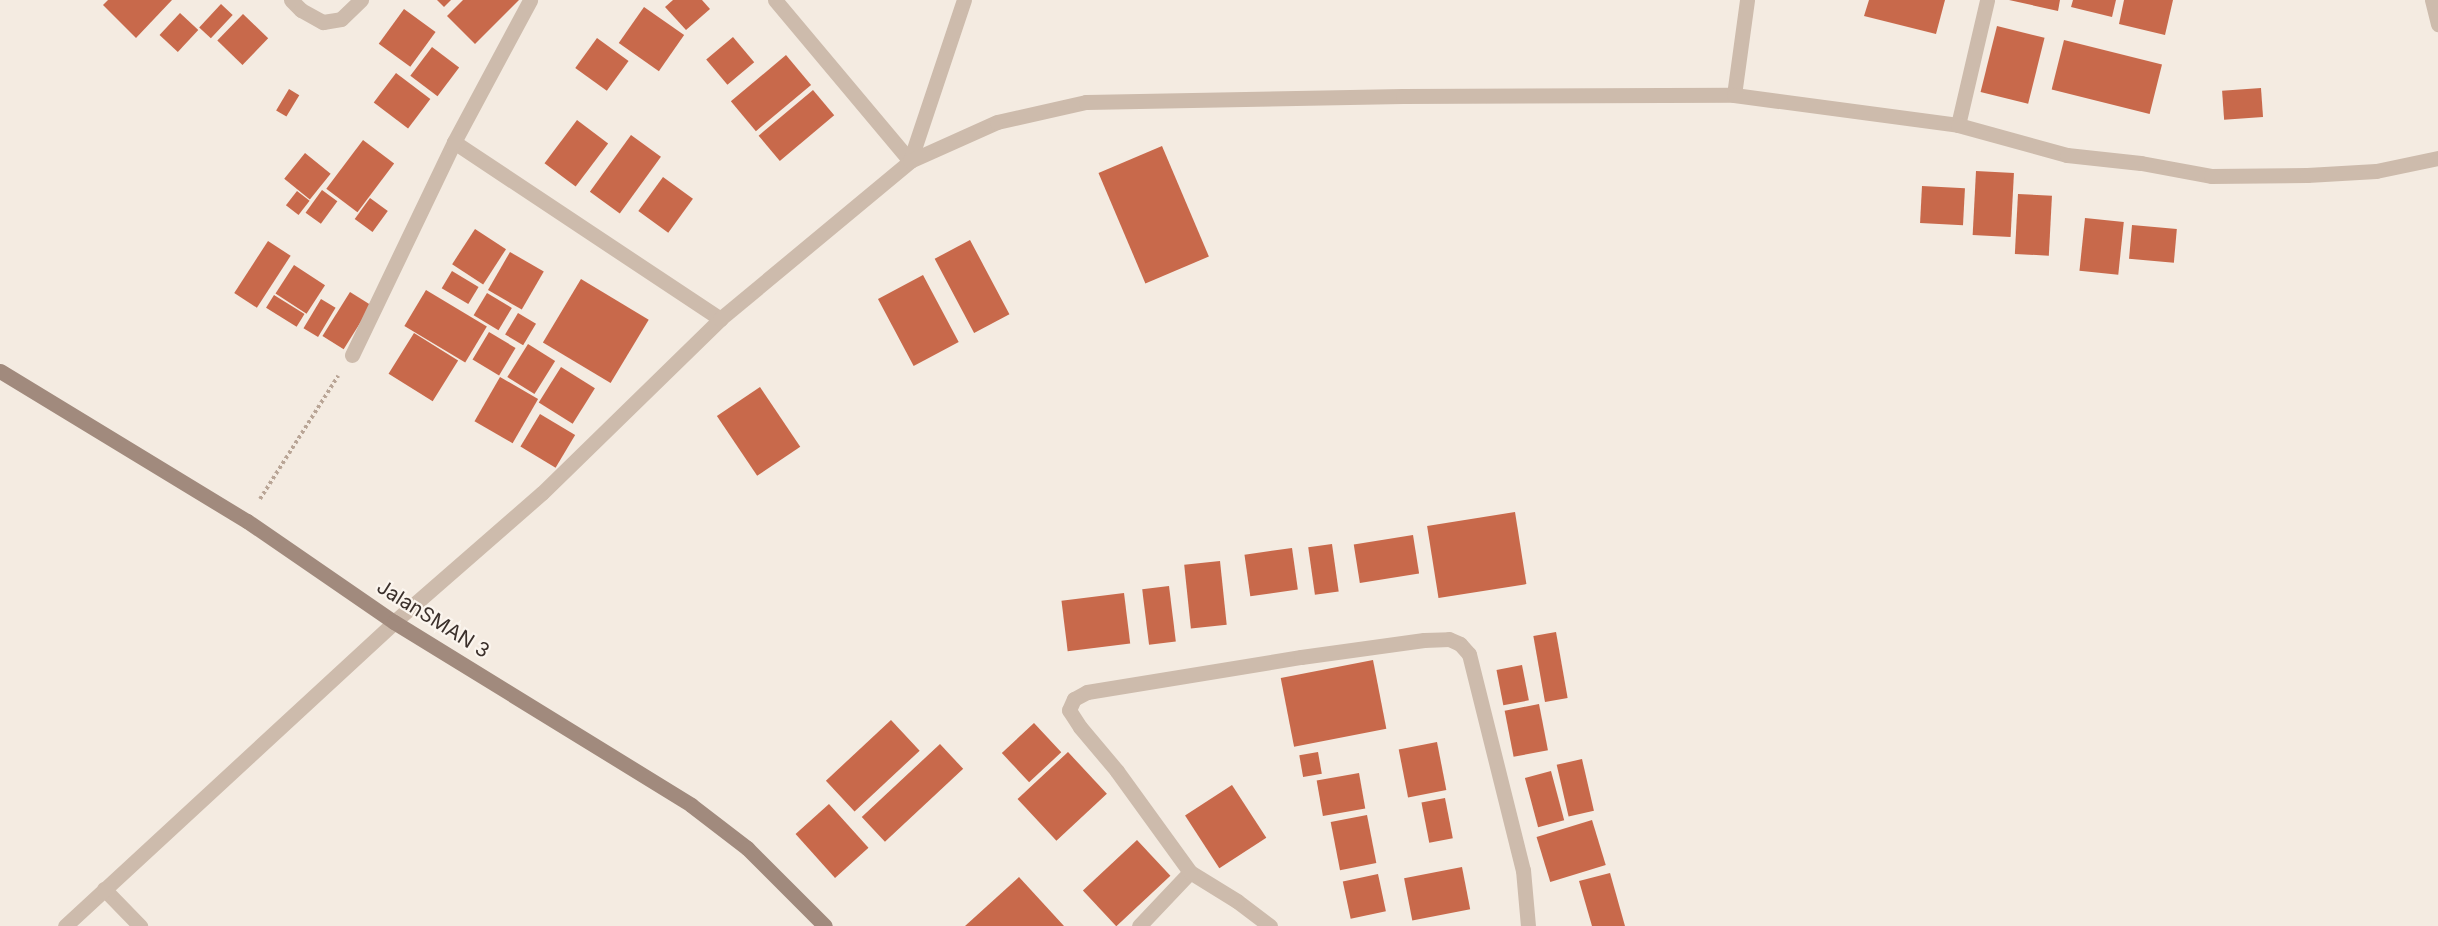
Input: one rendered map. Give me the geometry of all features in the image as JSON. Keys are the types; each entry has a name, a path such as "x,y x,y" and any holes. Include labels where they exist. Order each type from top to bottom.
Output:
{"street":[{"path":"291,0 323,22 341,19 361,0"},
{"path":"352,355 454,142 530,0"},
{"path":"776,0 910,161"},
{"path":"910,161 964,0"},
{"path":"1734,95 1747,0"},
{"path":"1958,125 1987,0"},
{"path":"2432,0 2438,24"},
{"path":"65,926 394,622 542,493 720,319 910,161 997,122 1086,102 1415,96 1734,95 1958,125 2067,156 2141,163 2211,176 2307,175 2376,171 2438,158"},
{"path":"454,142 720,319"},
{"name":"JalanSMAN 3","path":"0,370 247,520 394,622 690,805 747,848 825,926"},
{"path":"1269,926 1237,901 1190,872 1117,771 1080,727 1069,710 1074,699 1087,692 1301,657 1449,639 1460,644 1469,654 1523,870 1528,926"},
{"path":"1139,926 1190,872"},
{"path":"104,889 140,926"}],"path":[{"path":"247,520 352,355"}],"building":[{"path":"108,0 172,0 136,38 103,5"},
{"path":"437,0 451,0 444,7"},
{"path":"463,0 519,0 475,44 447,16"},
{"path":"673,0 702,0 710,9 686,30 665,7"},
{"path":"1869,0 1945,0 1936,34 1864,16"},
{"path":"2009,0 2060,0 2058,11"},
{"path":"2073,0 2116,0 2112,17 2071,7"},
{"path":"2124,0 2173,0 2165,35 2119,24"},
{"path":"221,4 233,15 211,38 199,27"},
{"path":"644,7 684,35 659,71 619,43"},
{"path":"404,9 436,32 410,67 379,44"},
{"path":"180,13 198,30 178,52 160,35"},
{"path":"243,14 268,38 242,65 217,41"},
{"path":"1997,26 2045,38 2028,104 1981,92"},
{"path":"733,37 754,62 727,85 706,59"},
{"path":"597,38 629,61 607,91 575,68"},
{"path":"2064,40 2162,64 2150,114 2052,89"},
{"path":"432,47 459,67 437,96 410,76"},
{"path":"786,55 811,85 756,131 731,101"},
{"path":"396,73 430,99 408,128 374,103"},
{"path":"2261,88 2263,117 2224,120 2222,91"},
{"path":"289,89 299,95 286,117 276,110"},
{"path":"813,90 834,115 780,161 759,136"},
{"path":"577,120 608,143 576,187 545,163"},
{"path":"631,135 661,157 620,213 590,192"},
{"path":"363,140 394,163 357,212 326,189"},
{"path":"1162,146 1209,256 1145,283 1098,173"},
{"path":"305,153 331,174 310,199 284,179"},
{"path":"1976,171 2014,173 2011,237 1973,235"},
{"path":"663,177 693,199 668,233 638,211"},
{"path":"1922,186 1965,188 1963,225 1920,223"},
{"path":"322,190 337,201 321,224 306,213"},
{"path":"297,191 310,201 299,215 286,205"},
{"path":"2018,194 2052,196 2049,256 2015,254"},
{"path":"370,198 388,211 373,232 355,219"},
{"path":"2085,218 2124,222 2118,275 2079,271"},
{"path":"2132,225 2177,229 2174,263 2129,259"},
{"path":"475,229 506,249 483,284 452,264"},
{"path":"970,240 1009,314 974,333 935,259"},
{"path":"268,241 291,256 257,308 234,293"},
{"path":"510,252 544,272 522,310 488,290"},
{"path":"294,265 325,285 307,314 275,294"},
{"path":"452,271 479,287 468,304 442,288"},
{"path":"923,275 959,342 914,366 878,299"},
{"path":"581,279 649,320 611,383 543,342"},
{"path":"426,290 487,327 465,363 404,326"},
{"path":"350,292 371,305 344,349 322,336"},
{"path":"487,293 512,308 498,330 474,315"},
{"path":"274,295 305,314 297,327 266,308"},
{"path":"321,299 336,308 318,337 303,328"},
{"path":"518,313 536,324 523,345 505,334"},
{"path":"489,332 516,348 499,375 473,359"},
{"path":"414,333 458,361 433,401 389,374"},
{"path":"528,344 555,361 534,394 507,377"},
{"path":"561,367 595,388 573,424 539,403"},
{"path":"500,377 538,399 513,443 474,421"},
{"path":"760,387 800,447 757,476 717,416"},
{"path":"540,414 575,435 556,468 520,447"},
{"path":"1515,512 1526,584 1439,598 1427,526"},
{"path":"1413,535 1419,574 1360,583 1354,544"},
{"path":"1332,544 1339,592 1315,595 1308,547"},
{"path":"1292,548 1298,590 1250,596 1244,555"},
{"path":"1220,561 1227,625 1191,628 1184,565"},
{"path":"1169,586 1176,642 1149,645 1142,589"},
{"path":"1124,593 1130,644 1068,651 1061,601"},
{"path":"1556,632 1568,698 1545,702 1533,636"},
{"path":"1373,660 1386,729 1294,747 1281,678"},
{"path":"1522,665 1529,700 1503,705 1496,670"},
{"path":"1539,704 1548,750 1514,757 1505,711"},
{"path":"891,720 920,751 855,811 826,781"},
{"path":"1034,723 1061,752 1029,782 1002,753"},
{"path":"1437,742 1446,790 1408,798 1399,749"},
{"path":"940,744 963,769 885,842 862,817"},
{"path":"1068,752 1107,794 1056,841 1018,799"},
{"path":"1318,752 1322,774 1303,777 1299,755"},
{"path":"1582,759 1594,811 1569,816 1557,765"},
{"path":"1551,771 1564,820 1538,827 1525,778"},
{"path":"1359,773 1365,808 1323,816 1317,780"},
{"path":"1232,785 1266,838 1219,868 1185,815"},
{"path":"1445,798 1453,838 1429,843 1421,803"},
{"path":"829,804 868,848 835,878 796,834"},
{"path":"1367,815 1376,863 1340,870 1331,822"},
{"path":"1592,820 1606,865 1550,882 1537,837"},
{"path":"1137,840 1170,876 1117,926 1083,890"},
{"path":"1462,867 1470,909 1412,920 1404,878"},
{"path":"1610,873 1625,926 1592,926 1579,881"},
{"path":"1378,874 1386,911 1351,919 1343,881"},
{"path":"1019,877 1064,926 965,926"}]}
